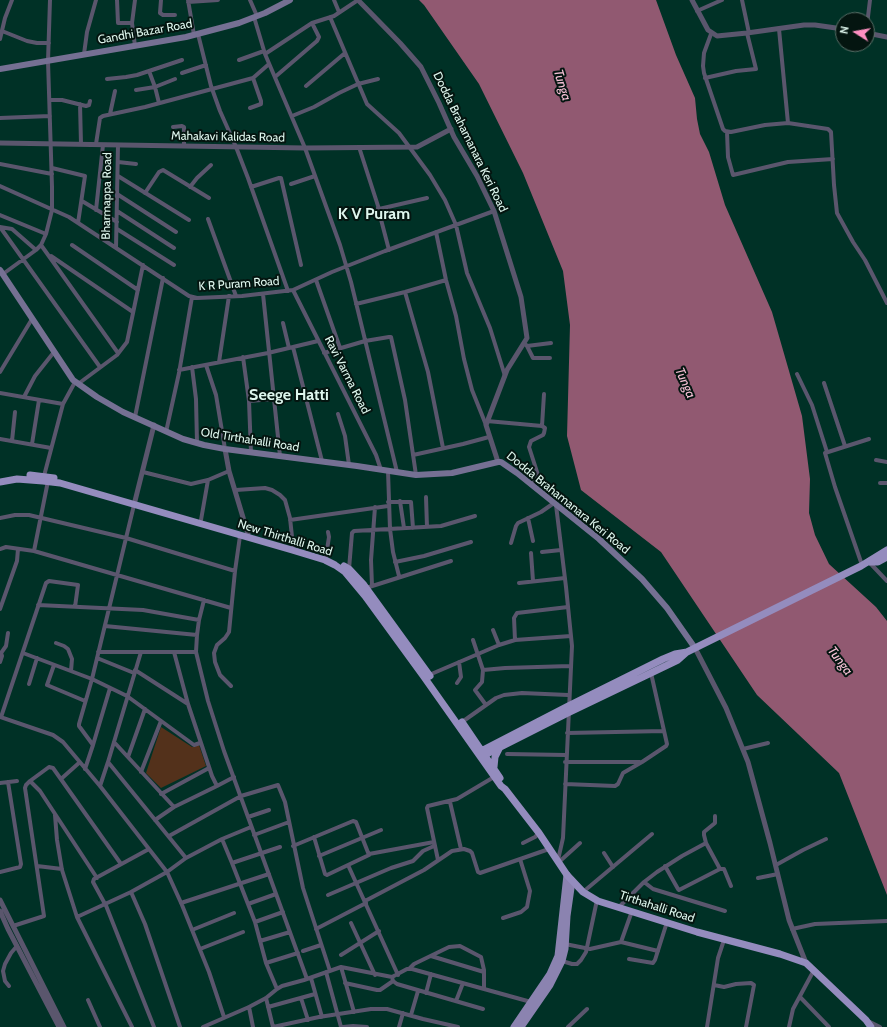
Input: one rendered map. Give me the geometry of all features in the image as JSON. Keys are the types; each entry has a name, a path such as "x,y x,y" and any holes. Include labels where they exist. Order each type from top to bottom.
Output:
{"highway":[{"path":"0,477 26,475 46,478"},
{"name":"New Thirthalli Road","path":"0,482 17,479 46,478 325,560 335,565 368,591 424,677 482,754"},
{"path":"135,503 201,520 326,556 349,569 368,591 476,741 482,754 504,783 505,789"},
{"path":"864,565 872,558 887,550"},
{"path":"482,754 675,654 687,652 698,647 864,565 878,562 887,557"},
{"path":"568,709 651,673 678,660 687,652"},
{"path":"476,741 496,746"},
{"path":"494,768 496,746"},
{"name":"Tirthahalli Road","path":"482,754 501,786 505,789 550,848 567,875 583,892 597,900 724,940 780,954 806,963 866,1020 871,1027"}],"main road":[{"name":"Gandhi Bazar Road","path":"0,69 196,34 239,23 266,13 290,0"},
{"name":"Old Tirthahalli Road","path":"1,272 54,352 77,383 123,412 183,439 225,449 349,464 416,475 452,473 498,462"},
{"name":"Dodda Brahamanara Keri Road","path":"498,462 517,473 599,539 642,579 698,647"},
{"path":"514,1027 550,974 558,956 567,875"},
{"path":"521,1027 550,985 562,961 572,881"}],"street":[{"path":"0,39 12,0"},
{"path":"1,272 22,260 41,245 46,234 52,210 48,61 50,0"},
{"path":"84,54 87,32 96,0"},
{"path":"117,0 118,22 132,23"},
{"path":"134,0 132,23 135,46"},
{"path":"161,0 160,13 163,15 175,15"},
{"path":"218,0 188,1 212,89 236,147 288,291"},
{"path":"250,0 269,64 305,148 340,245 397,472"},
{"path":"334,0 339,12"},
{"path":"239,60 265,53 312,23 330,17 358,0"},
{"name":"Dodda Brahamanara Keri Road","path":"358,0 421,67 440,103 451,129 494,211 521,297 527,329 526,345 505,376 486,423 489,437 498,462"},
{"path":"692,0 711,34 720,36 815,25 835,28"},
{"path":"697,11 722,0"},
{"path":"705,78 736,71 756,69 742,0"},
{"path":"869,12 870,0"},
{"path":"330,17 368,104 399,133 430,175 445,200 456,225 467,273 490,328 505,376"},
{"path":"275,77 317,41 319,37 312,23"},
{"path":"2,29 28,42 49,43"},
{"path":"779,29 788,123"},
{"path":"711,34 704,53 703,66 705,78 722,129 727,132 765,125 788,123 830,130 832,135 838,214 853,242 865,260 887,303"},
{"path":"875,35 887,37"},
{"path":"306,86 345,53"},
{"path":"107,79 126,77 182,60"},
{"path":"96,144 100,118 103,116 253,78 269,64"},
{"path":"182,73 206,65"},
{"path":"149,71 159,103"},
{"path":"250,108 260,104 261,101 253,78"},
{"path":"136,90 155,87 175,79"},
{"path":"292,116 314,107 358,84 378,79"},
{"path":"110,114 115,91"},
{"path":"50,100 62,100 88,106 90,101"},
{"path":"80,104 81,144"},
{"path":"0,118 50,116"},
{"path":"173,127 184,127 184,146"},
{"name":"Mahakavi Kalidas Road","path":"0,143 305,148 417,147 451,129"},
{"path":"727,132 728,157 731,170 734,175 788,162 833,159"},
{"path":"96,210 103,145"},
{"name":"Bharmappa Road","path":"116,248 118,145"},
{"path":"359,147 378,208 388,250"},
{"path":"118,162 136,164"},
{"path":"0,164 52,174"},
{"path":"190,186 212,165"},
{"path":"52,168 85,176 78,223"},
{"path":"145,193 160,170 163,170 209,198"},
{"path":"118,176 189,220"},
{"path":"291,184 315,176"},
{"path":"251,187 281,178 301,265"},
{"name":"K R Puram Road","path":"0,186 69,217 192,297 197,298 263,294 293,290 346,266 494,211"},
{"path":"117,194 176,232"},
{"path":"378,208 380,209 427,198"},
{"path":"82,201 117,222"},
{"path":"117,211 174,248"},
{"path":"0,215 46,234"},
{"path":"208,219 236,296"},
{"path":"0,227 12,229 36,250"},
{"path":"0,227 22,260 100,367"},
{"path":"117,229 174,265"},
{"path":"436,232 472,390 486,423 542,426"},
{"path":"41,245 118,353"},
{"path":"72,245 138,290"},
{"path":"48,253 133,312"},
{"path":"34,551 51,448 62,404 77,383 118,353 127,342 143,265"},
{"path":"135,417 163,278"},
{"path":"316,280 340,348"},
{"path":"356,304 446,280"},
{"name":"Ravi Varma Road","path":"293,290 376,455 380,470"},
{"path":"405,292 428,372 443,448"},
{"path":"263,294 280,456"},
{"path":"219,362 229,296"},
{"path":"166,432 192,297"},
{"path":"0,372 32,319"},
{"path":"283,323 322,461"},
{"path":"324,353 365,341 389,337 392,339 405,400 416,475"},
{"path":"179,370 268,353 318,341"},
{"path":"550,358 533,358 526,345 551,343"},
{"path":"24,397 35,376 54,352"},
{"path":"243,358 249,401 251,452"},
{"path":"206,365 216,395 229,471 236,490 248,534"},
{"path":"192,367 196,399 197,443"},
{"path":"797,374 812,405 827,452 825,455 864,565 887,581"},
{"path":"824,384 844,446"},
{"path":"0,393 62,404"},
{"path":"531,484 538,475 529,450 529,444 534,438 544,434 545,428 542,426 544,394"},
{"path":"249,401 273,399"},
{"path":"32,444 39,400"},
{"path":"12,441 15,412"},
{"path":"338,414 345,436 349,464"},
{"path":"93,745 79,726 92,679 154,425"},
{"path":"413,455 489,437"},
{"path":"0,439 51,448"},
{"path":"827,452 870,439"},
{"path":"876,460 887,462"},
{"path":"142,472 191,484 208,480 229,471"},
{"path":"388,471 390,529 395,562 399,576"},
{"path":"201,520 208,480"},
{"path":"880,483 887,483"},
{"path":"236,490 265,488 272,490 285,500 290,520 293,546"},
{"path":"426,497 427,527"},
{"path":"290,520 375,507 400,501 412,503 413,528"},
{"path":"400,501 404,528"},
{"path":"511,543 516,526 555,504 572,646 566,733 562,838 559,861"},
{"path":"368,591 375,507"},
{"path":"0,518 29,514 126,538 235,571"},
{"path":"349,569 352,533 354,531 447,525 475,516"},
{"path":"528,518 533,541"},
{"path":"326,556 329,537 328,532"},
{"path":"231,686 220,675 215,662 214,653 217,645 226,638 229,632 240,536"},
{"path":"395,562 471,542"},
{"path":"0,549 6,547 34,551 231,608"},
{"path":"0,609 17,561 18,549"},
{"path":"542,552 561,550"},
{"path":"531,553 533,582"},
{"path":"368,591 399,576 451,561"},
{"path":"519,583 565,578"},
{"path":"75,607 78,586 49,581 46,583 0,717 53,735 63,742 100,786 167,872 200,949 224,1017"},
{"path":"204,600 199,620 196,652 208,701 251,827 262,853 298,953 315,994 322,1017"},
{"path":"38,605 143,610 199,620"},
{"path":"516,640 514,618 517,613 568,607"},
{"path":"105,626 197,635"},
{"path":"493,630 499,645"},
{"path":"0,662 1,653 6,646 8,633"},
{"path":"429,675 499,645 516,640 571,636"},
{"path":"473,640 483,670 482,682 475,690 486,705"},
{"path":"56,643 68,649 72,659 71,671"},
{"path":"698,647 726,708 748,762 792,929 806,963"},
{"path":"98,652 196,652"},
{"path":"100,786 141,652"},
{"path":"174,652 200,743 217,786"},
{"path":"23,653 92,679 127,696 194,745 200,743"},
{"path":"29,684 37,658"},
{"path":"97,658 135,672 188,704"},
{"path":"457,683 461,677 460,662"},
{"path":"54,664 47,685 85,701"},
{"path":"483,670 570,666"},
{"path":"565,784 615,786 618,784 623,773 666,746 667,744 651,673"},
{"path":"85,769 110,688"},
{"path":"462,722 496,698 504,695 522,693 568,696"},
{"path":"128,756 145,708"},
{"path":"141,772 161,721"},
{"path":"566,733 664,731"},
{"path":"114,742 174,808"},
{"path":"743,749 768,742"},
{"path":"507,754 566,755"},
{"path":"61,779 80,762"},
{"path":"108,762 186,858"},
{"path":"566,762 641,762"},
{"path":"12,926 44,916 25,788 30,781 48,767 51,767 61,779 121,864"},
{"path":"161,794 209,768"},
{"path":"438,860 427,808 430,805 450,802 463,796 494,776"},
{"path":"155,820 174,808 234,777"},
{"path":"0,783 17,781"},
{"path":"30,781 40,791 97,878"},
{"path":"0,871 20,868 21,864 8,782"},
{"path":"169,836 241,796 278,785 285,802 302,888 321,945 337,1014 342,1027 367,1027"},
{"path":"450,802 461,849"},
{"path":"248,817 269,810"},
{"path":"55,815 57,840 62,869 77,917 132,1027"},
{"path":"715,816 715,823 704,834 706,843 720,869 724,869 731,886"},
{"path":"293,846 353,821 356,822 369,854"},
{"path":"254,835 289,822"},
{"path":"77,917 131,892 167,872 186,858 222,839 251,827"},
{"path":"319,856 381,830"},
{"path":"524,843 535,837 538,832"},
{"path":"583,892 652,834"},
{"path":"314,837 326,875 368,856 369,854 434,844"},
{"path":"222,839 255,922 266,963 277,988"},
{"path":"776,866 803,850 826,839"},
{"path":"559,861 580,843"},
{"path":"619,907 644,882 665,866 706,843"},
{"path":"328,895 391,868 413,861 423,851 434,844"},
{"path":"232,864 280,847"},
{"path":"149,848 94,879 93,882 105,904 154,1027"},
{"path":"316,928 424,870 452,851 467,849 472,853 478,872 480,873 550,848"},
{"path":"604,853 613,867"},
{"path":"503,918 521,912 527,907 530,891 520,859"},
{"path":"348,865 398,975"},
{"path":"37,866 62,869"},
{"path":"665,866 679,890 720,869"},
{"path":"181,903 269,874"},
{"path":"758,878 778,874"},
{"path":"644,882 652,889 725,911"},
{"path":"131,892 145,924 180,1027"},
{"path":"248,904 276,894"},
{"path":"0,900 64,1027"},
{"path":"562,961 577,964 586,952 597,900"},
{"path":"0,911 2,922 17,946 59,1027"},
{"path":"622,942 632,911"},
{"path":"255,922 283,912"},
{"path":"192,930 234,913"},
{"path":"792,929 815,924 887,921"},
{"path":"629,959 653,963 667,922"},
{"path":"351,923 375,975"},
{"path":"341,955 379,931"},
{"path":"200,949 243,932"},
{"path":"260,941 290,932"},
{"path":"707,1027 718,958 724,940"},
{"path":"565,944 586,948 622,942 658,951"},
{"path":"303,951 321,945"},
{"path":"9,986 5,981 3,971 11,953 17,946"},
{"path":"345,983 377,990 414,964 449,947 460,946 481,957 484,972 484,989"},
{"path":"266,963 298,953"},
{"path":"430,956 484,972"},
{"path":"341,967 354,1012"},
{"path":"203,1027 249,1007 266,998 277,988 341,967 392,979 397,984 418,991 483,1009"},
{"path":"410,968 531,1002"},
{"path":"793,1027 789,1025 793,1009 814,970"},
{"path":"426,993 431,974"},
{"path":"456,1001 463,983"},
{"path":"714,985 724,987 736,984 751,983 754,985 746,1027"},
{"path":"411,1016 418,991"},
{"path":"268,1007 315,994"},
{"path":"800,997 830,1027"},
{"path":"266,998 273,1027 337,1014 371,1009 387,1009 447,1026 458,1027"},
{"path":"301,998 308,1020"},
{"path":"88,1000 100,1027"},
{"path":"249,1007 253,1027"},
{"path":"568,1027 587,1009"},
{"path":"399,1027 403,1013"},
{"path":"866,1020 880,1027"}],"shaded area":[{"path":"161,727 192,747 199,745 206,766 161,788 146,773"}],"water":[{"name":"Tunga","path":"419,0 656,0 676,55 695,98 700,134 709,152 725,205 772,312 802,416 810,479 809,513 815,535 829,564 876,607 887,621 887,895 839,773 757,695 661,552 581,490 567,436 570,325 563,271 523,173 479,84"}],"district":[{"name":"K V Puram","path":"374,214"},
{"name":"Seege Hatti","path":"289,395"}]}
